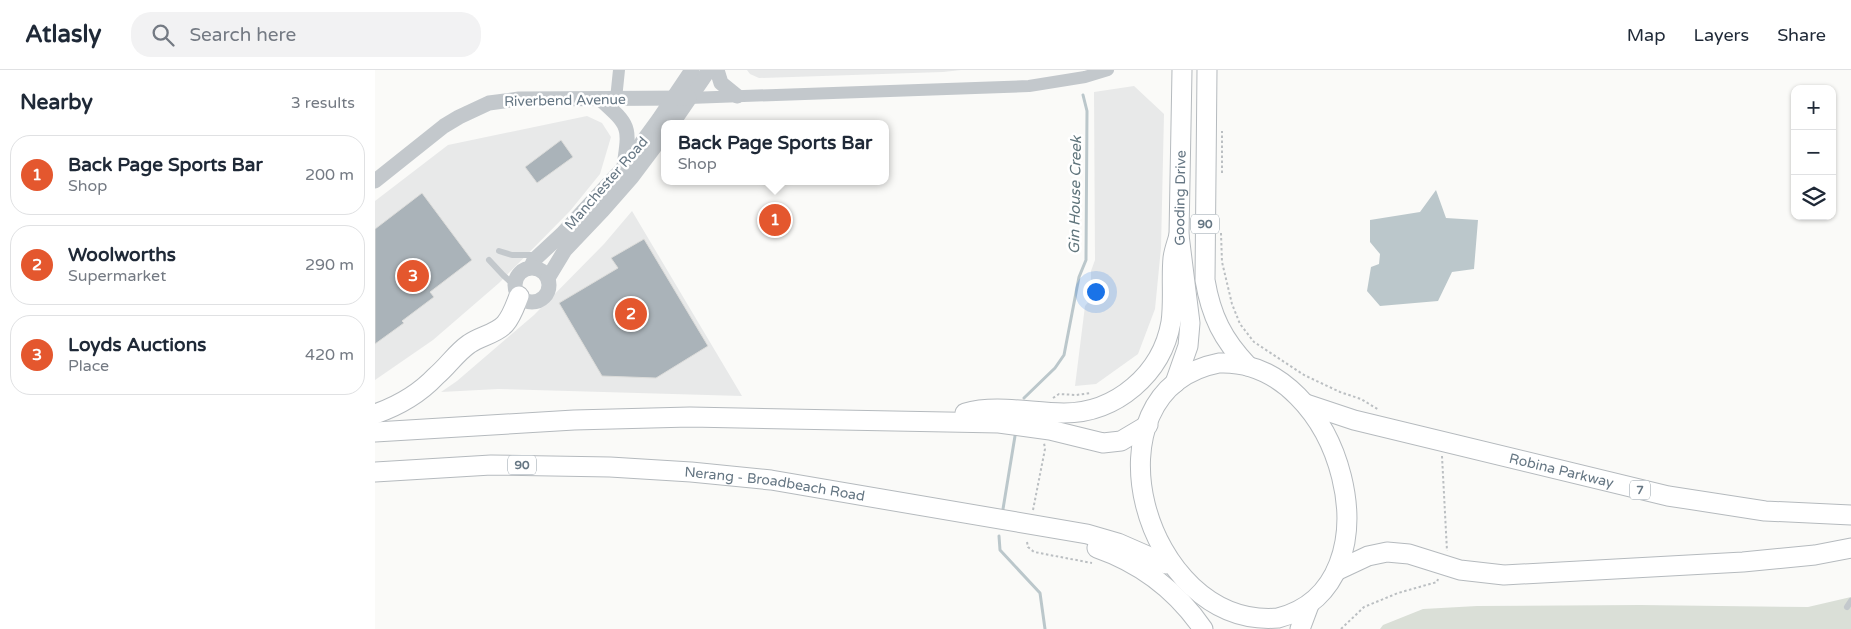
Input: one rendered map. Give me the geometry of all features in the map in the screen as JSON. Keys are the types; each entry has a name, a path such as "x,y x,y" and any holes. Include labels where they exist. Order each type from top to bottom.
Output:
{"main road":[{"name":"Gooding Drive","path":"1175,383 1188,346 1190,323 1179,235 1182,70"},
{"name":"Gooding Drive","path":"1207,70 1205,280 1209,301 1221,331 1232,348 1248,366"},
{"name":"90","path":"375,432 641,417 935,421 973,410 1060,413 1080,411 1103,405 1127,393 1145,376 1160,354 1171,321 1173,256 1179,235"},
{"path":"375,414 395,406 415,394 438,375 461,350 477,339 501,328 510,317 516,290"},
{"path":"1166,564 1148,526 1141,493 1141,460 1148,425 1161,399 1175,383 1197,369 1207,365 1230,363 1248,366"},
{"name":"90","path":"1166,564 1178,581 1195,599 1231,623 1240,620 1265,620 1288,614 1309,605 1326,588 1336,571 1346,530 1345,493 1339,463 1334,450 1306,404 1279,380 1248,366"},
{"name":"Robina Parkway","path":"1306,404 1354,420 1667,496 1765,511 1851,515"},
{"path":"935,421 1019,425 1103,443 1121,441 1148,425"},
{"name":"Nerang - Broadbeach Road","path":"375,472 491,466 610,467 684,471 771,480 1065,530 1118,543 1166,564"},
{"path":"1065,530 1096,548 1123,559 1149,575 1185,606 1203,629"},
{"path":"1336,571 1368,556 1387,552 1409,554 1460,570 1504,575 1743,562 1815,555 1851,548"},
{"path":"1300,629 1309,605"}],"street":[{"path":"616,99 619,70"},
{"name":"Manchester Road","path":"531,267 535,260 562,234 623,167 692,70"},
{"path":"675,120 709,70"},
{"path":"717,70 721,83 737,96"},
{"path":"689,98 1029,86 1085,77 1108,70"},
{"name":"Riverbend Avenue","path":"375,181 444,126 489,104 519,98 689,98"},
{"path":"600,99 618,115 627,128 628,142 623,167"},
{"name":"Manchester Road","path":"548,278 565,250 632,177 661,138"},
{"path":"531,267 541,270 548,278 549,288 543,298 533,302 523,300 516,290 517,275 525,268 531,267"}],"lane":[{"path":"499,251 520,256 541,254"},
{"path":"489,260 516,290"}],"path":[{"path":"1221,125 1222,174"},
{"path":"1221,232 1222,262 1231,304 1240,324 1254,342 1304,375 1340,392 1361,399 1380,411"},
{"path":"1051,403 1056,394 1076,395 1096,392"},
{"path":"1032,515 1045,449 1044,441"},
{"path":"1441,449 1447,556"},
{"path":"1027,542 1028,547 1034,552 1093,563"},
{"path":"1341,629 1364,607 1398,593 1437,582"}],"shaded area":[{"path":"747,70 961,70 759,78 750,74"},
{"path":"1134,86 1164,114 1161,248 1155,309 1138,354 1096,384 1075,386 1085,306 1091,299 1091,271 1095,260 1094,92"},
{"path":"587,116 602,123 611,137 600,174 570,211 499,283 433,340 375,380 375,201 448,145"},
{"path":"1436,190 1446,218 1478,220 1474,269 1452,272 1438,301 1380,306 1367,291 1371,267 1379,264 1380,254 1370,242 1370,220 1420,212"},
{"path":"632,211 742,396 498,389 441,392 457,381 534,315 604,244"},
{"path":"1851,597 1851,629 1380,629 1383,625 1423,609 1477,606 1640,605 1808,607"}],"building":[{"path":"561,140 573,157 537,183 525,167"},
{"path":"422,193 472,260 430,292 434,297 402,321 404,323 375,344 375,229"},
{"path":"644,239 708,346 656,378 602,376 559,303 618,268 611,258"}],"waterway":[{"name":"Gin House Creek","path":"1024,398 1055,368 1064,355 1079,277 1086,260 1087,111 1083,95"},
{"name":"Gin House Creek","path":"1003,509 1015,436"},
{"name":"Gin House Creek","path":"999,536 1000,550 1040,593 1045,629"}],"place":[{"name":"Back Page Sports Bar","path":"775,220"},
{"name":"Loyds Auctions","path":"413,276"},
{"name":"Woolworths","path":"631,314"}]}
